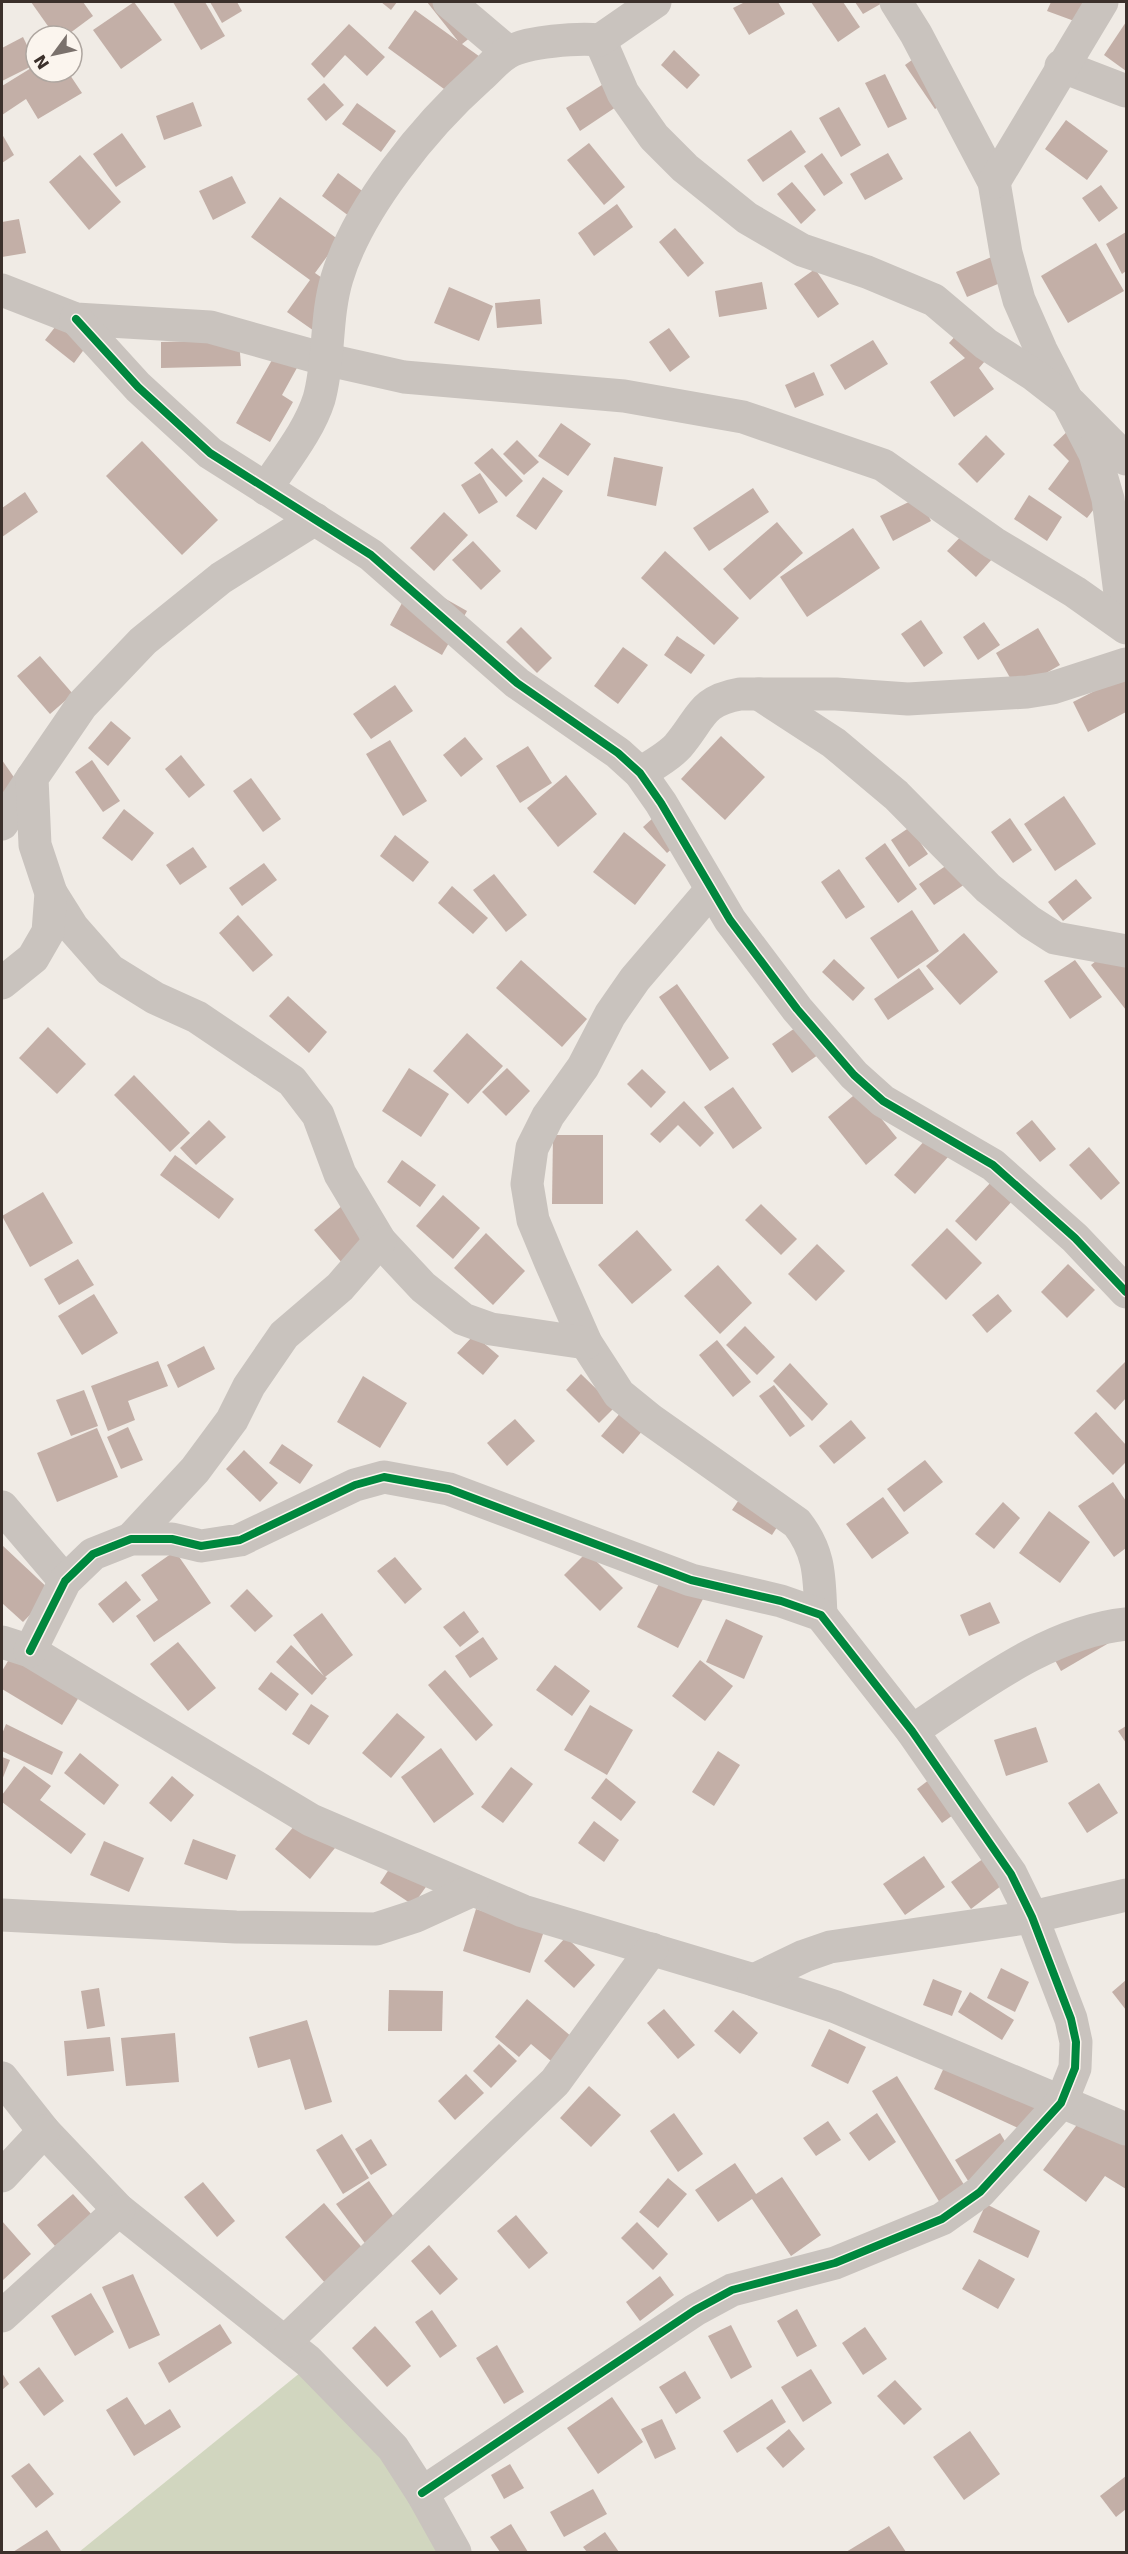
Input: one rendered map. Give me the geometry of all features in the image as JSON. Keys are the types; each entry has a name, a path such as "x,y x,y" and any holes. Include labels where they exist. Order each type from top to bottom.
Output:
{"street":[{"path":"449,2 508,52"},
{"path":"266,489 304,431 318,400 327,324 337,278 359,226 423,134 465,90 508,52 576,38 600,40 655,2"},
{"path":"896,2 916,34 994,182 1006,253 1019,300 1041,350 1095,454 1108,499 1125,626"},
{"path":"994,182 1061,66 1102,2"},
{"path":"600,40 623,93 654,138 685,168 747,218 801,250 867,272 934,300 986,344 1034,375 1070,403 1126,459"},
{"path":"1061,66 1126,91"},
{"path":"2,290 76,319 210,327 404,377 624,396 743,417 884,465 994,543 1125,626"},
{"path":"76,319 138,387 210,453 371,555 517,683 618,753 640,773 661,802 730,920 797,1010 854,1075 883,1101 993,1165 1075,1238 1126,1292"},
{"path":"2,825 82,705 143,641 221,578 315,519"},
{"path":"640,773 677,747 709,703 725,697 759,694 836,694 908,699 1027,692 1052,688 1126,664"},
{"path":"759,694 834,743 896,795 988,888 1030,922 1055,938 1126,951"},
{"path":"32,778 35,845 51,893 73,928 110,970 155,999 197,1017 292,1081 318,1115 340,1174 380,1241 423,1287 463,1319 491,1329 586,1343"},
{"path":"711,890 635,979 610,1015 583,1066 548,1116 532,1148 527,1184 533,1220 586,1343 619,1394 651,1420 797,1523 811,1541 819,1563 821,1615"},
{"path":"2,983 33,958 48,932 51,893"},
{"path":"131,1539 195,1470 232,1420 249,1386 284,1335 340,1287 380,1241"},
{"path":"422,2493 695,2310 732,2290 764,2279 835,2263 942,2219 981,2192 1061,2103 1075,2068 1076,2042 1071,2019 1032,1917 1011,1874 912,1731 821,1615 781,1601 691,1580 449,1489 384,1478 355,1485 240,1540 201,1546 172,1539 131,1539 93,1554 65,1581 16,1646 311,1820 523,1911 836,2007 1061,2103 1126,2129"},
{"path":"2,1507 65,1581"},
{"path":"912,1731 990,1680 1062,1639 1082,1632 1126,1624"},
{"path":"2,1915 236,1927 376,1929 416,1916 472,1890"},
{"path":"754,1980 804,1956 830,1947 1032,1917 1126,1895"},
{"path":"285,2342 555,2082 652,1949"},
{"path":"2,2078 44,2131 119,2210 308,2361 393,2448 422,2493 455,2553"},
{"path":"2,2176 44,2131"},
{"path":"2,2316 119,2210"}],"green space":[{"path":"306,2368 410,2459 454,2552 79,2552"}],"building":[{"path":"31,2 83,2 93,16 82,24 47,24"},
{"path":"134,2 162,40 121,69 93,30"},
{"path":"173,2 205,2 225,36 201,50"},
{"path":"210,2 237,2 242,11 222,23"},
{"path":"381,2 397,2 391,10"},
{"path":"427,2 460,2 481,29 462,44 483,59 455,97 388,48 415,10 458,41"},
{"path":"745,2 778,2 785,14 749,35 733,8"},
{"path":"811,2 843,2 860,27 838,42"},
{"path":"855,2 884,2 863,14"},
{"path":"1051,2 1107,2 1096,29 1047,11"},
{"path":"1126,22 1126,71 1104,55"},
{"path":"349,24 385,57 367,76 345,55 324,78 311,64"},
{"path":"23,37 24,39 24,70 2,81 2,48"},
{"path":"674,50 700,75 687,89 661,65"},
{"path":"926,50 957,95 935,109 905,65"},
{"path":"24,72 24,84 76,84 82,93 38,119 26,99 2,115 2,86"},
{"path":"885,74 907,119 888,128 865,83"},
{"path":"324,83 344,105 326,121 307,99"},
{"path":"605,83 619,105 580,131 566,108"},
{"path":"193,102 202,126 164,140 156,116"},
{"path":"357,103 396,131 381,152 342,124"},
{"path":"839,107 861,145 841,157 819,118"},
{"path":"1066,120 1108,151 1087,180 1045,149"},
{"path":"791,130 806,152 763,182 747,160"},
{"path":"122,133 146,167 116,187 93,154"},
{"path":"2,134 14,155 2,163"},
{"path":"589,143 625,187 604,205 567,160"},
{"path":"822,153 843,183 824,196 804,166"},
{"path":"888,153 903,179 865,200 850,174"},
{"path":"80,155 121,202 89,230 49,182"},
{"path":"338,173 369,196 353,219 322,196"},
{"path":"232,176 246,203 213,220 199,191"},
{"path":"792,182 816,210 801,224 777,194"},
{"path":"1101,185 1118,208 1099,222 1082,198"},
{"path":"280,197 339,240 315,273 344,293 317,333 287,312 310,280 251,237"},
{"path":"617,204 633,227 594,256 578,233"},
{"path":"19,219 26,253 2,257 2,222"},
{"path":"675,228 704,263 688,277 659,242"},
{"path":"1126,232 1126,271 1122,274 1106,244"},
{"path":"1096,243 1124,291 1068,323 1041,276"},
{"path":"1001,253 1012,278 967,297 956,272"},
{"path":"815,269 839,304 818,318 794,284"},
{"path":"762,282 767,309 719,317 715,291"},
{"path":"449,287 493,306 479,341 434,323"},
{"path":"540,299 542,324 497,328 495,303"},
{"path":"969,321 997,347 979,368 994,389 954,417 930,382 965,358 949,343"},
{"path":"59,322 88,344 74,363 45,340"},
{"path":"669,328 690,357 670,372 649,342"},
{"path":"239,340 241,366 161,368 161,342"},
{"path":"873,340 888,364 845,390 830,365"},
{"path":"276,353 298,366 282,395 293,402 270,442 236,423"},
{"path":"814,372 824,395 795,408 785,385"},
{"path":"561,423 591,444 568,476 538,456"},
{"path":"1071,428 1111,487 1087,518 1048,489 1069,461 1053,445"},
{"path":"986,435 1005,454 977,483 958,464"},
{"path":"517,440 539,462 524,475 503,454"},
{"path":"142,441 218,520 182,555 106,476"},
{"path":"492,448 523,481 506,497 474,463"},
{"path":"614,457 663,467 656,506 607,496"},
{"path":"480,473 498,502 479,514 461,485"},
{"path":"543,477 563,491 536,530 516,516"},
{"path":"753,488 769,512 709,551 693,528"},
{"path":"25,492 38,512 2,537 2,508"},
{"path":"1029,495 1062,517 1047,541 1014,519"},
{"path":"919,497 931,521 893,541 880,516"},
{"path":"444,512 468,535 434,571 410,548"},
{"path":"777,522 803,553 750,600 723,569"},
{"path":"853,528 880,568 807,617 780,577"},
{"path":"965,532 993,558 976,577 947,551"},
{"path":"473,541 501,571 481,590 452,560"},
{"path":"665,551 739,618 714,645 641,578"},
{"path":"414,581 467,611 442,655 390,625"},
{"path":"921,620 943,653 924,667 901,634"},
{"path":"984,622 1000,645 978,660 963,637"},
{"path":"521,627 552,658 537,673 506,642"},
{"path":"1038,628 1060,665 1017,690 996,653"},
{"path":"677,636 705,655 691,674 664,655"},
{"path":"623,647 648,665 618,704 594,686"},
{"path":"40,656 73,694 50,714 17,676"},
{"path":"1126,675 1126,712 1088,732 1073,702"},
{"path":"395,685 413,711 371,739 353,714"},
{"path":"111,721 131,738 108,766 88,748"},
{"path":"721,736 765,777 725,820 681,779"},
{"path":"465,737 483,759 461,777 443,755"},
{"path":"390,740 427,801 403,816 366,754"},
{"path":"528,746 552,783 520,803 496,766"},
{"path":"181,755 205,785 189,798 165,769"},
{"path":"2,760 20,786 2,800"},
{"path":"92,760 120,801 103,812 75,772"},
{"path":"566,775 597,814 558,847 527,808"},
{"path":"251,778 281,819 263,832 233,791"},
{"path":"1064,796 1096,844 1055,871 1024,824"},
{"path":"664,808 688,835 667,853 643,827"},
{"path":"124,809 154,833 132,861 102,838"},
{"path":"1010,818 1032,850 1013,863 991,832"},
{"path":"910,827 928,854 909,867 891,840"},
{"path":"624,832 666,865 635,905 593,872"},
{"path":"395,835 429,862 413,882 380,856"},
{"path":"885,843 917,889 898,903 865,858"},
{"path":"193,847 207,867 180,885 166,865"},
{"path":"953,861 968,882 934,905 919,884"},
{"path":"264,863 277,880 242,906 229,888"},
{"path":"839,869 865,907 846,919 821,882"},
{"path":"494,874 527,915 506,932 473,890"},
{"path":"1076,879 1092,898 1063,921 1048,902"},
{"path":"452,886 488,918 473,934 438,903"},
{"path":"912,910 939,951 898,979 870,938"},
{"path":"238,915 273,955 253,972 219,933"},
{"path":"964,933 998,972 960,1005 926,966"},
{"path":"1126,937 1126,1010 1091,965"},
{"path":"834,959 865,988 853,1001 822,972"},
{"path":"521,960 587,1019 562,1047 496,988"},
{"path":"1075,960 1102,997 1070,1019 1044,981"},
{"path":"919,968 934,989 888,1020 874,999"},
{"path":"677,984 729,1058 710,1071 659,997"},
{"path":"288,996 327,1032 309,1053 269,1016"},
{"path":"808,1019 828,1048 792,1073 772,1044"},
{"path":"48,1027 86,1064 57,1094 19,1058"},
{"path":"467,1033 503,1066 468,1104 433,1071"},
{"path":"409,1068 449,1094 421,1137 382,1111"},
{"path":"507,1068 530,1091 506,1116 482,1092"},
{"path":"642,1069 666,1092 651,1108 627,1084"},
{"path":"134,1075 190,1133 170,1152 114,1095"},
{"path":"733,1087 762,1128 733,1149 704,1107"},
{"path":"859,1091 897,1138 866,1165 828,1117"},
{"path":"684,1101 714,1133 700,1147 678,1125 660,1143 650,1134"},
{"path":"209,1120 226,1137 196,1165 180,1148"},
{"path":"1032,1120 1056,1149 1040,1162 1016,1133"},
{"path":"553,1135 603,1135 603,1204 552,1204"},
{"path":"927,1138 948,1157 915,1194 894,1175"},
{"path":"1089,1147 1120,1183 1101,1200 1069,1165"},
{"path":"175,1155 234,1199 219,1219 160,1175"},
{"path":"402,1160 436,1185 420,1207 387,1182"},
{"path":"992,1181 1013,1200 976,1241 955,1221"},
{"path":"43,1192 73,1243 30,1267 2,1216"},
{"path":"443,1195 480,1228 453,1259 416,1226"},
{"path":"351,1198 385,1237 348,1270 314,1230"},
{"path":"761,1204 797,1239 781,1255 745,1220"},
{"path":"947,1228 982,1263 946,1300 911,1265"},
{"path":"637,1230 672,1270 632,1304 598,1265"},
{"path":"486,1233 525,1271 493,1305 454,1268"},
{"path":"817,1244 845,1271 816,1301 788,1274"},
{"path":"78,1259 94,1285 59,1305 44,1279"},
{"path":"1068,1264 1095,1290 1067,1318 1041,1292"},
{"path":"718,1265 752,1303 720,1334 684,1296"},
{"path":"94,1294 118,1333 82,1355 58,1316"},
{"path":"998,1294 1012,1311 987,1333 972,1315"},
{"path":"745,1326 775,1357 757,1375 726,1345"},
{"path":"474,1335 499,1356 483,1375 457,1353"},
{"path":"717,1340 751,1382 733,1397 699,1355"},
{"path":"204,1346 215,1369 178,1388 167,1365"},
{"path":"158,1361 168,1386 128,1401 135,1420 108,1431 91,1386"},
{"path":"1126,1361 1126,1398 1115,1410 1096,1391"},
{"path":"790,1363 828,1404 812,1421 773,1381"},
{"path":"581,1374 615,1407 599,1423 566,1390"},
{"path":"363,1376 407,1403 380,1448 337,1422"},
{"path":"774,1385 805,1426 790,1437 759,1396"},
{"path":"84,1390 98,1426 71,1436 56,1400"},
{"path":"621,1412 643,1430 623,1454 601,1436"},
{"path":"1096,1412 1126,1445 1126,1462 1113,1475 1074,1433"},
{"path":"515,1419 535,1441 507,1466 487,1443"},
{"path":"851,1420 866,1438 834,1464 819,1446"},
{"path":"128,1427 143,1460 121,1469 107,1437"},
{"path":"97,1428 118,1477 57,1502 37,1453"},
{"path":"282,1444 313,1465 300,1484 269,1463"},
{"path":"244,1450 278,1483 260,1502 226,1469"},
{"path":"925,1460 943,1482 904,1512 887,1489"},
{"path":"1113,1482 1126,1501 1126,1548 1114,1557 1078,1506"},
{"path":"747,1488 786,1513 772,1535 732,1510"},
{"path":"883,1497 909,1533 872,1559 846,1524"},
{"path":"1003,1502 1020,1518 994,1549 975,1534"},
{"path":"1049,1511 1090,1542 1060,1583 1019,1553"},
{"path":"2,1545 52,1592 23,1622 2,1603"},
{"path":"175,1551 211,1603 154,1642 136,1616 158,1600 141,1575"},
{"path":"587,1552 623,1588 600,1611 564,1575"},
{"path":"395,1557 422,1589 405,1604 377,1571"},
{"path":"666,1570 707,1591 678,1648 637,1627"},
{"path":"126,1581 141,1600 113,1623 98,1604"},
{"path":"247,1589 273,1616 255,1632 230,1606"},
{"path":"990,1602 1000,1623 969,1636 960,1615"},
{"path":"1112,1610 1126,1633 1061,1671 1048,1648"},
{"path":"464,1611 479,1632 460,1647 443,1627"},
{"path":"322,1613 353,1655 325,1677 327,1678 312,1695 276,1662 291,1645 324,1676 293,1635"},
{"path":"726,1619 763,1636 744,1679 706,1662"},
{"path":"483,1637 498,1659 470,1678 455,1656"},
{"path":"178,1642 216,1688 188,1711 150,1664"},
{"path":"11,1656 79,1697 62,1725 2,1689 2,1671"},
{"path":"700,1660 733,1686 705,1721 672,1696"},
{"path":"555,1665 590,1691 572,1716 536,1690"},
{"path":"445,1670 493,1725 476,1741 428,1685"},
{"path":"271,1672 299,1694 286,1711 258,1689"},
{"path":"311,1704 329,1716 309,1745 292,1734"},
{"path":"590,1705 633,1730 607,1775 564,1750"},
{"path":"397,1713 425,1737 391,1778 362,1753"},
{"path":"6,1724 63,1752 52,1775 2,1751 2,1734"},
{"path":"1126,1726 1126,1743 1118,1731"},
{"path":"1036,1727 1048,1762 1006,1776 994,1740"},
{"path":"441,1748 474,1794 434,1823 401,1777"},
{"path":"718,1751 740,1765 714,1806 692,1792"},
{"path":"80,1753 119,1785 104,1805 64,1773"},
{"path":"2,1757 10,1760 2,1780"},
{"path":"24,1766 51,1786 40,1800 86,1834 71,1854 2,1802 2,1795"},
{"path":"511,1767 533,1784 503,1823 481,1807"},
{"path":"938,1773 964,1807 942,1823 917,1789"},
{"path":"172,1776 194,1795 171,1822 149,1803"},
{"path":"606,1778 636,1802 621,1821 591,1798"},
{"path":"1099,1783 1118,1813 1087,1833 1068,1803"},
{"path":"300,1819 335,1848 310,1879 275,1849"},
{"path":"594,1821 619,1840 604,1862 578,1843"},
{"path":"193,1839 236,1855 227,1880 184,1864"},
{"path":"104,1841 144,1858 129,1892 90,1875"},
{"path":"991,1853 1010,1879 971,1909 951,1882"},
{"path":"924,1856 945,1887 905,1915 883,1884"},
{"path":"395,1860 428,1884 413,1905 380,1883"},
{"path":"476,1909 544,1931 530,1973 463,1951"},
{"path":"566,1937 595,1965 574,1988 544,1961"},
{"path":"1001,1968 1029,1982 1015,2012 987,1998"},
{"path":"933,1979 962,1991 952,2016 923,2005"},
{"path":"1126,1980 1126,2010 1112,1992"},
{"path":"99,1988 105,2026 87,2029 81,1991"},
{"path":"389,1990 443,1991 442,2031 388,2031"},
{"path":"970,1992 1014,2020 1002,2040 958,2012"},
{"path":"527,1999 585,2048 564,2072 531,2044 519,2057 495,2037"},
{"path":"664,2009 695,2045 678,2059 647,2023"},
{"path":"733,2010 758,2033 740,2054 714,2031"},
{"path":"307,2020 332,2102 305,2110 290,2059 258,2068 249,2037"},
{"path":"829,2029 866,2047 848,2084 811,2066"},
{"path":"175,2033 179,2082 126,2086 121,2038"},
{"path":"110,2037 114,2071 67,2076 64,2041"},
{"path":"499,2044 517,2061 491,2088 473,2071"},
{"path":"948,2059 1055,2108 1042,2139 934,2089"},
{"path":"466,2074 484,2093 455,2120 438,2101"},
{"path":"897,2076 966,2188 940,2203 872,2091"},
{"path":"589,2086 621,2115 591,2147 560,2118"},
{"path":"1091,2106 1126,2132 1126,2189 1105,2176 1086,2202 1043,2170"},
{"path":"674,2113 703,2154 678,2172 650,2131"},
{"path":"877,2113 896,2142 869,2161 849,2133"},
{"path":"828,2121 841,2140 816,2156 803,2138"},
{"path":"1000,2133 1015,2158 970,2184 955,2160"},
{"path":"342,2134 369,2178 343,2194 316,2150"},
{"path":"371,2139 387,2165 371,2175 355,2149"},
{"path":"735,2163 756,2194 782,2177 821,2235 791,2256 752,2199 718,2222 695,2190"},
{"path":"668,2178 687,2194 658,2228 639,2212"},
{"path":"369,2181 398,2223 367,2246 336,2204"},
{"path":"203,2182 235,2221 217,2237 184,2197"},
{"path":"73,2194 92,2215 55,2246 37,2225"},
{"path":"324,2203 371,2258 332,2291 285,2237"},
{"path":"986,2204 1040,2231 1028,2258 973,2232"},
{"path":"516,2215 548,2253 529,2269 497,2231"},
{"path":"2,2221 31,2254 2,2281"},
{"path":"637,2222 668,2254 653,2270 621,2238"},
{"path":"429,2245 458,2279 440,2295 411,2261"},
{"path":"979,2259 1015,2279 998,2309 962,2289"},
{"path":"133,2274 160,2335 129,2349 102,2287"},
{"path":"660,2276 674,2295 640,2321 626,2302"},
{"path":"91,2293 114,2332 75,2356 51,2316"},
{"path":"797,2309 817,2346 797,2357 777,2321"},
{"path":"432,2310 457,2346 440,2358 415,2322"},
{"path":"220,2324 232,2343 169,2383 158,2363"},
{"path":"731,2325 752,2367 731,2379 708,2336"},
{"path":"375,2326 411,2366 387,2387 352,2348"},
{"path":"865,2327 887,2359 863,2375 842,2343"},
{"path":"497,2345 524,2392 504,2404 476,2358"},
{"path":"39,2367 64,2401 44,2416 19,2382"},
{"path":"811,2369 832,2403 803,2422 781,2387"},
{"path":"685,2371 701,2398 676,2414 659,2387"},
{"path":"2,2373 9,2384 2,2390"},
{"path":"895,2380 922,2409 904,2425 877,2396"},
{"path":"127,2397 145,2425 170,2409 181,2427 134,2456 106,2410"},
{"path":"612,2397 643,2442 598,2474 567,2428"},
{"path":"772,2399 786,2422 737,2453 723,2431"},
{"path":"662,2419 676,2449 655,2459 641,2429"},
{"path":"789,2429 805,2449 783,2468 766,2448"},
{"path":"970,2431 1000,2474 964,2500 933,2457"},
{"path":"29,2463 54,2494 36,2508 11,2476"},
{"path":"510,2464 524,2488 504,2499 491,2475"},
{"path":"1126,2476 1126,2509 1116,2517 1100,2496"},
{"path":"593,2489 607,2514 564,2537 550,2512"},
{"path":"511,2524 528,2552 500,2552 490,2537"},
{"path":"889,2526 906,2552 846,2552"},
{"path":"47,2530 62,2552 13,2552"},
{"path":"605,2532 619,2552 587,2552 583,2547"}],"cycle path":[{"path":"76,319 138,387 210,453 371,555 517,683 618,753 640,773 661,803 730,920 797,1009 854,1075 883,1101 993,1165 1075,1238 1126,1292"},
{"path":"30,1651 65,1581 93,1554 131,1539 172,1539 201,1546 240,1540 355,1485 384,1477 449,1489 691,1580 781,1601 821,1615 912,1731 1011,1874 1032,1917 1071,2019 1076,2042 1075,2068 1061,2103 980,2192 942,2219 835,2263 732,2290 695,2310 422,2493"}]}
